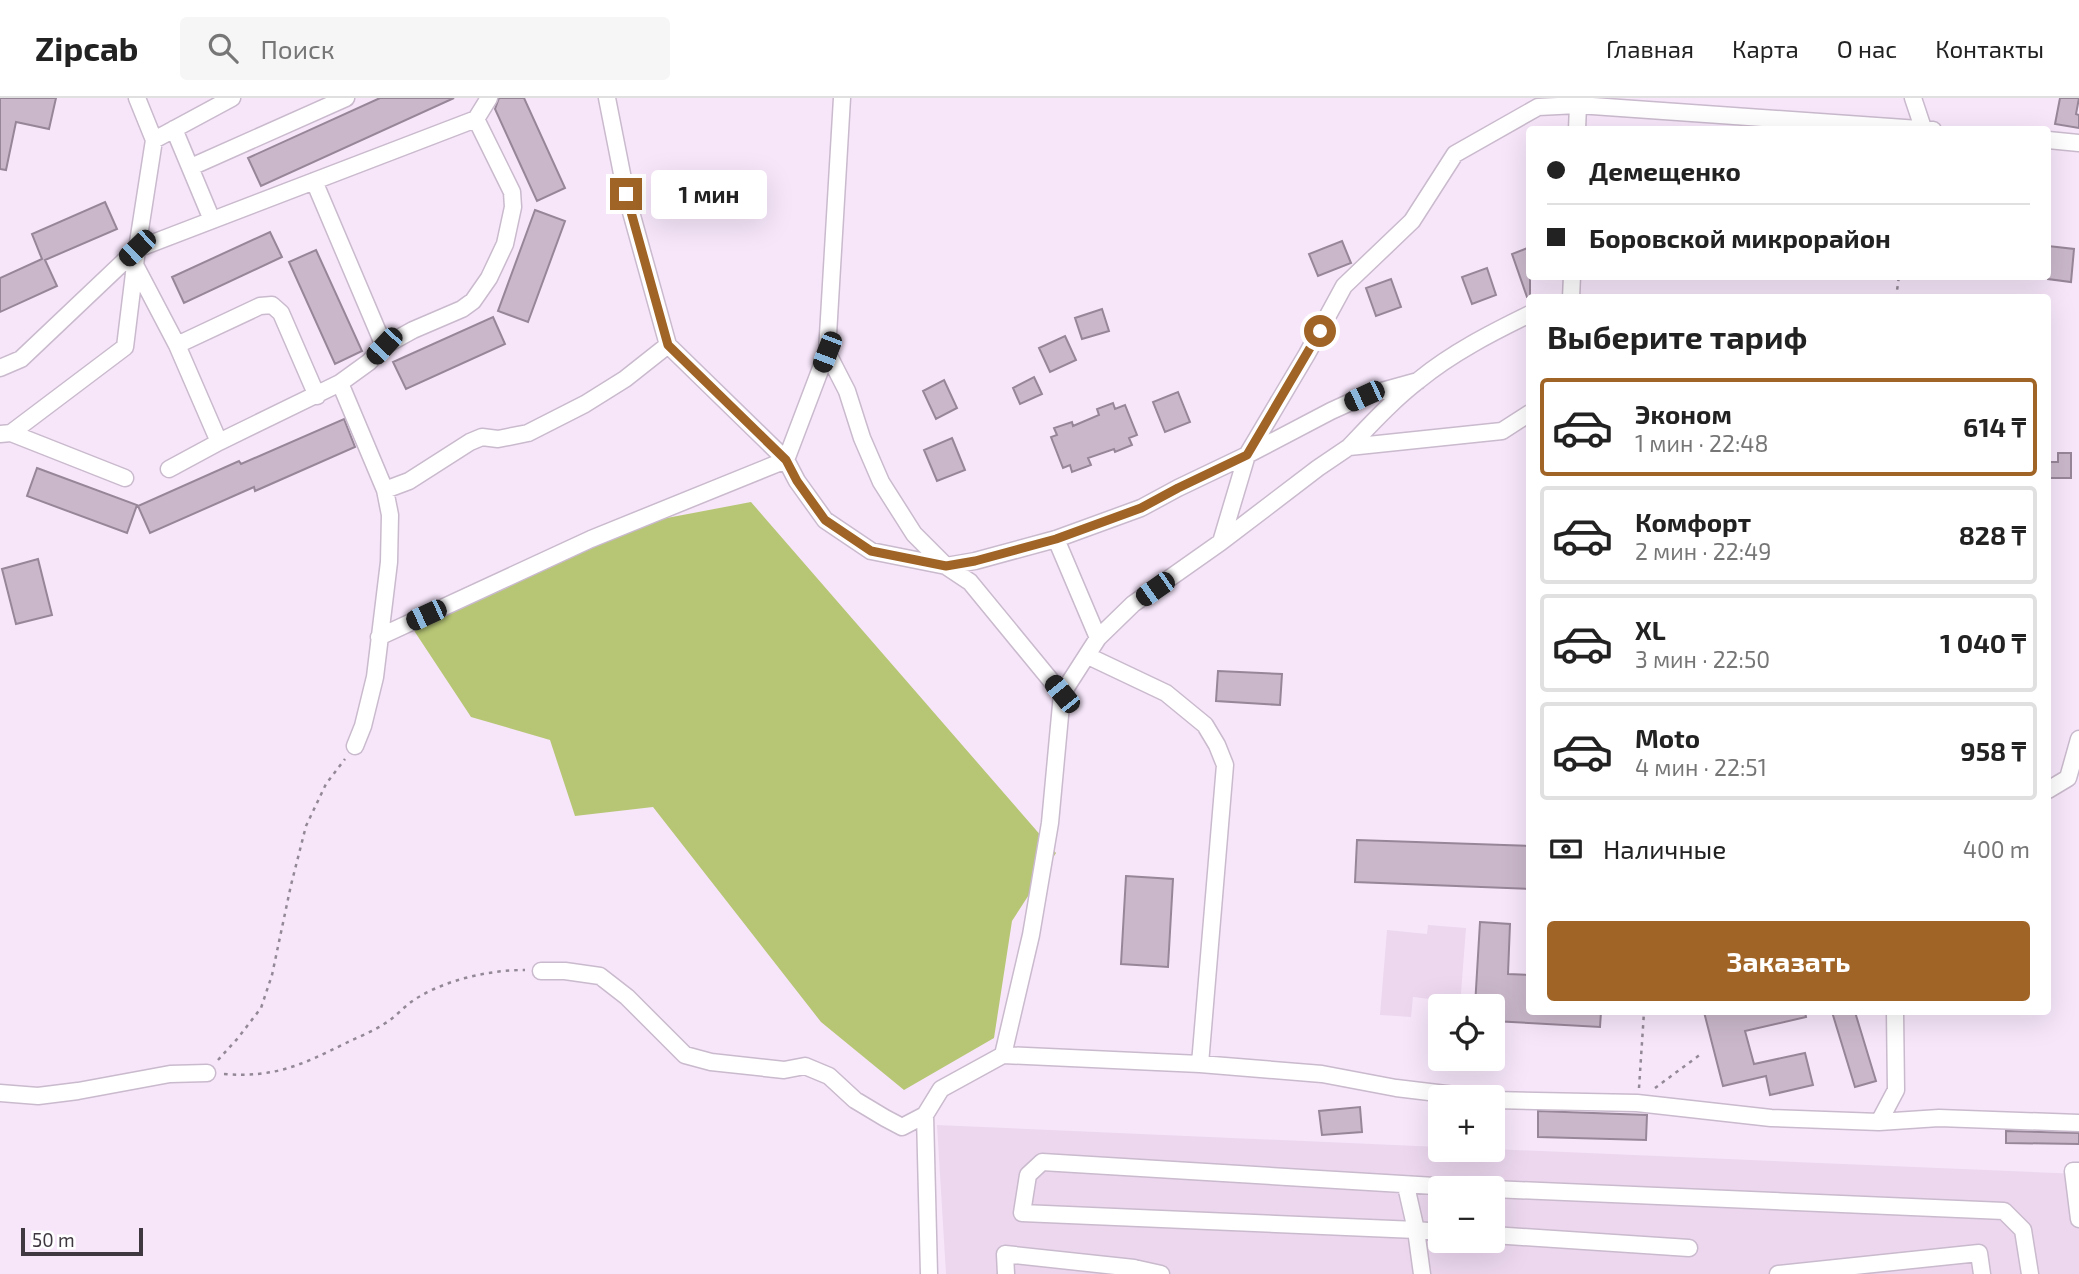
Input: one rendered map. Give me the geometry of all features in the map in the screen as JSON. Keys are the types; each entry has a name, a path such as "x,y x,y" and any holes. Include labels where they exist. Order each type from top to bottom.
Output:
{"street":[{"path":"5,434 125,346 154,140 137,98"},
{"path":"154,140 232,98"},
{"path":"191,167 346,98"},
{"path":"0,368 21,359 137,248 476,119 489,98"},
{"path":"607,98 626,194 668,345 786,460 797,481 825,520 871,551 946,566 1056,539 1141,508 1364,396 1418,381"},
{"path":"379,637 591,539 786,460 827,352 842,98"},
{"path":"1913,98 1927,126"},
{"path":"1576,101 1577,126"},
{"path":"1221,542 1247,455 1344,286 1412,221 1455,154 1538,107 1576,101 1890,126"},
{"path":"169,469 317,396 369,362 384,346 462,309 473,301 489,278 505,244 513,207 512,192 476,119"},
{"path":"174,129 212,220"},
{"path":"2051,140 2079,143"},
{"path":"314,181 384,346"},
{"path":"135,265 177,345 219,442"},
{"path":"177,345 260,306 272,305 281,313 317,396"},
{"path":"1003,1055 1031,935 1050,822 1062,694 1098,638 1133,604 1349,447 1418,381 1496,330 1526,316"},
{"path":"385,490 409,481 482,437 498,439 528,433 625,379 668,345"},
{"path":"827,352 847,391 862,438 881,482 914,534 946,566 970,582 1062,694"},
{"path":"340,383 385,490 390,515 389,562 375,677 363,726 355,746"},
{"path":"1349,447 1502,432 1526,416"},
{"path":"5,434 125,478"},
{"path":"1056,539 1098,638"},
{"path":"1088,656 1166,693 1205,725 1225,765 1200,1064"},
{"path":"2051,788 2068,778 2079,739"},
{"path":"541,971 600,976 627,997 685,1055 711,1062 784,1070 805,1066 829,1076 855,1100 902,1126 925,1115"},
{"path":"1879,1122 1896,1090 1895,1015"},
{"path":"929,1274 925,1115 941,1088 1003,1055 1200,1064 1322,1074 1428,1092"},
{"path":"0,1093 38,1096 170,1074 206,1073"},
{"path":"1505,1100 1637,1103 1771,1118 1879,1122 1939,1118 2079,1123"},
{"path":"1428,1187 1042,1162 1028,1175 1022,1213 1428,1231"},
{"path":"2079,1171 2073,1171 2079,1219"},
{"path":"1406,1186 1422,1274"},
{"path":"1505,1190 2004,1211 2023,1230 2030,1274"},
{"path":"1505,1236 1689,1248"},
{"path":"1779,1274 1922,1267 1979,1253 1982,1274"},
{"path":"1006,1274 1005,1254 1161,1274"}],"path":[{"path":"206,1073 261,1008 272,975 306,826 326,784 355,746"},
{"path":"206,1073 244,1076 270,1074 307,1062 385,1024 418,998 447,984 483,974 541,971"},
{"path":"1637,1103 1644,1015"},
{"path":"1637,1103 1701,1054"}],"shaded area":[{"path":"1428,925 1466,928 1461,994 1428,994 1428,999 1413,997 1411,1017 1380,1015 1387,930 1427,934"},
{"path":"937,1125 1428,1146 1428,1162 1505,1162 1505,1150 2079,1174 2079,1274 946,1274"}],"green space":[{"path":"751,502 1056,853 1012,921 994,1038 904,1090 821,1022 653,807 575,816 550,740 471,717 409,623 651,521"}],"building":[{"path":"0,98 56,98 49,129 16,122 6,170 0,169"},
{"path":"380,98 454,98 261,186 248,158"},
{"path":"499,98 524,98 565,188 537,201 495,109"},
{"path":"2060,98 2079,98 2076,114 2079,115 2079,128 2055,124"},
{"path":"105,202 117,229 45,260 57,286 0,312 0,278 42,259 32,234"},
{"path":"535,210 565,221 528,322 498,311"},
{"path":"270,232 282,257 184,303 172,277"},
{"path":"1342,241 1351,263 1318,276 1309,254"},
{"path":"2051,246 2074,249 2071,282 2051,279"},
{"path":"1526,249 1526,280 1530,280 1530,294 1526,294 1512,254"},
{"path":"316,250 362,351 335,364 289,262"},
{"path":"1487,268 1496,295 1472,304 1462,277"},
{"path":"1391,279 1401,307 1376,316 1366,288"},
{"path":"1102,309 1109,331 1082,339 1075,318"},
{"path":"493,317 505,344 406,389 393,362"},
{"path":"1065,336 1076,360 1050,372 1039,348"},
{"path":"1034,377 1042,394 1020,404 1013,388"},
{"path":"944,380 957,408 936,419 923,391"},
{"path":"1178,392 1190,422 1165,432 1153,402"},
{"path":"1113,403 1115,409 1125,405 1137,435 1129,438 1132,445 1088,458 1091,465 1072,472 1070,465 1063,468 1051,437 1057,435 1054,428 1072,422 1073,426 1099,415 1097,409"},
{"path":"344,419 355,447 255,491 254,487 150,533 138,506 239,461 241,464"},
{"path":"952,438 965,470 937,481 924,450"},
{"path":"2058,453 2071,453 2071,478 2051,478 2051,462 2058,462"},
{"path":"37,468 137,505 127,533 27,496"},
{"path":"38,559 52,615 16,624 2,569"},
{"path":"1218,671 1282,674 1280,705 1216,701"},
{"path":"1357,840 1526,846 1526,889 1355,882"},
{"path":"1126,876 1173,879 1168,967 1121,964"},
{"path":"1480,922 1510,924 1508,974 1526,975 1526,1015 1601,1015 1600,1027 1505,1022 1505,994 1476,994"},
{"path":"1705,1015 1806,1015 1745,1031 1754,1064 1805,1053 1813,1085 1770,1095 1766,1076 1723,1086"},
{"path":"1833,1015 1856,1015 1876,1081 1855,1087"},
{"path":"1360,1107 1362,1132 1322,1135 1319,1111"},
{"path":"1538,1111 1647,1115 1646,1140 1538,1137"},
{"path":"2006,1131 2079,1133 2079,1144 2006,1143"}],"route":[{"path":"626,194 668,345 786,460 797,481 825,520 871,551 946,566 1056,539 1141,508 1247,455 1320,331"}]}
